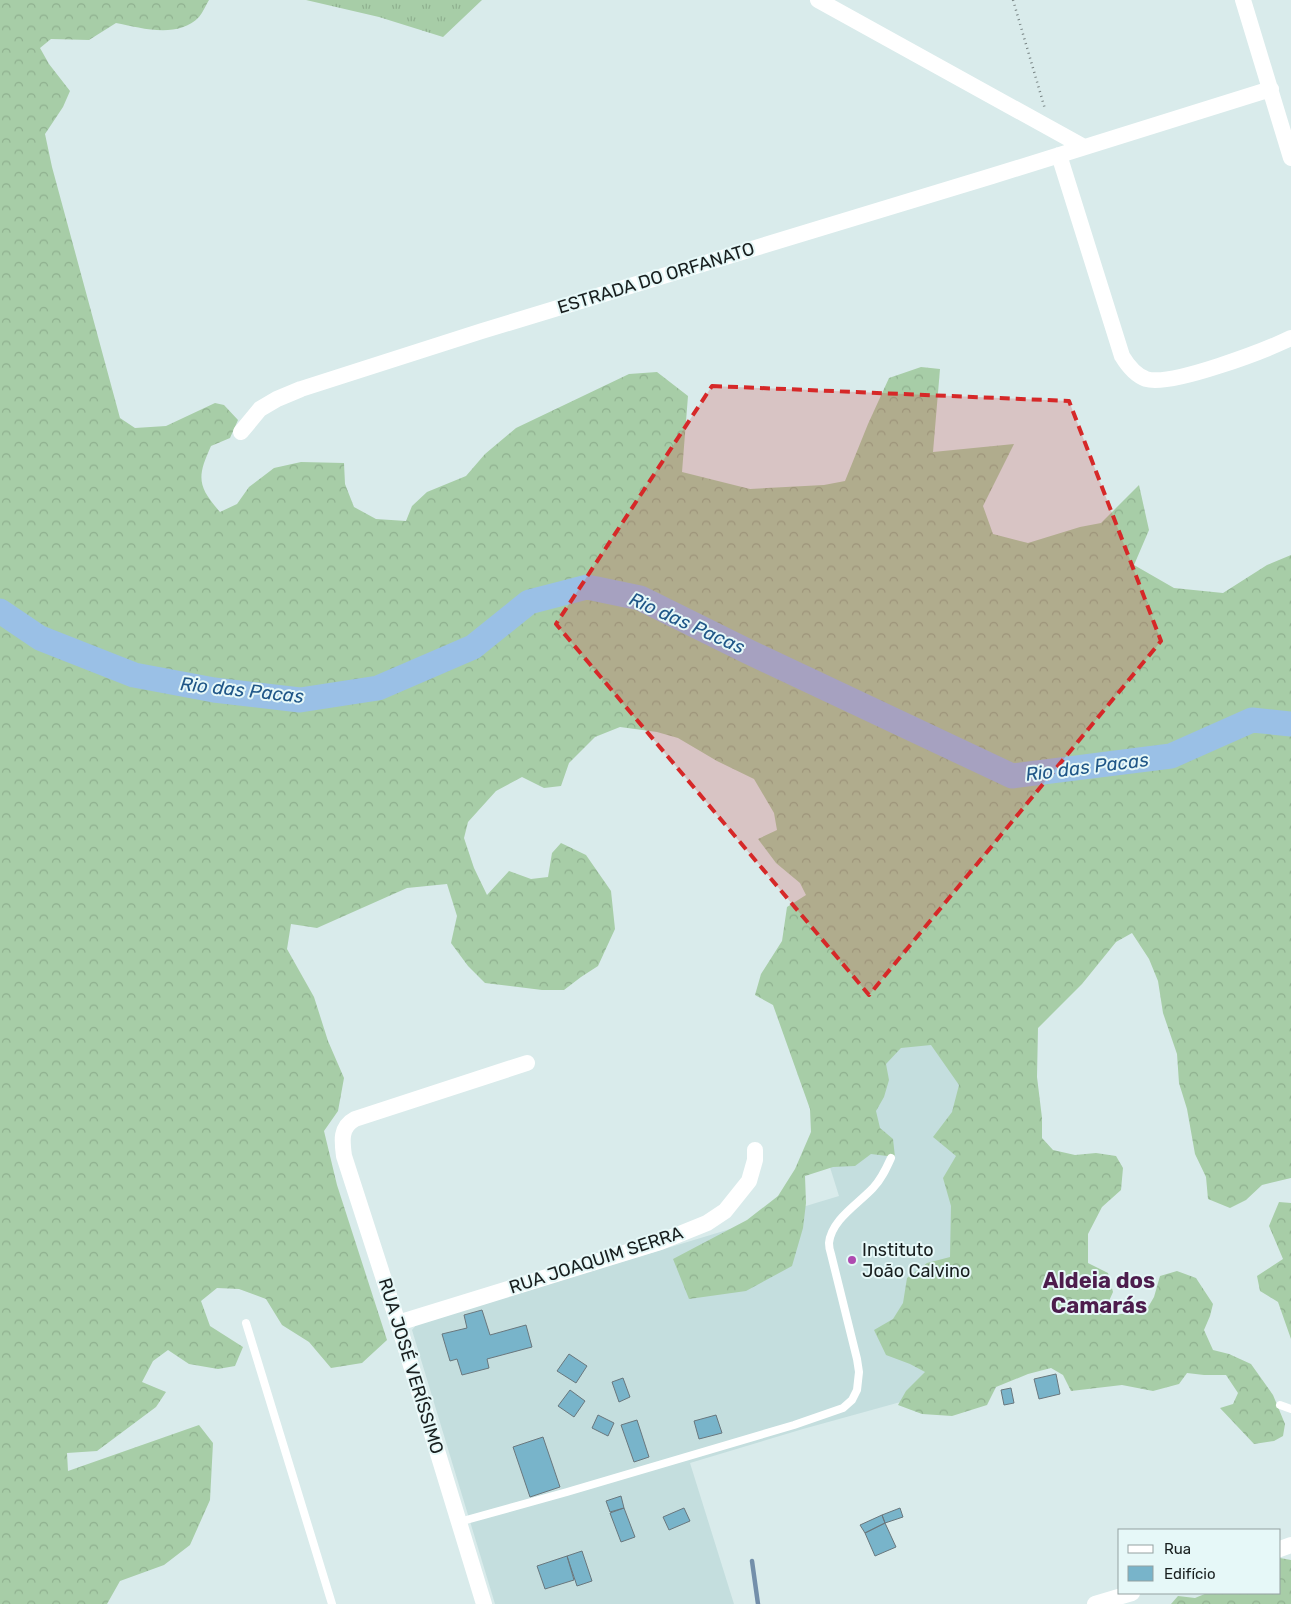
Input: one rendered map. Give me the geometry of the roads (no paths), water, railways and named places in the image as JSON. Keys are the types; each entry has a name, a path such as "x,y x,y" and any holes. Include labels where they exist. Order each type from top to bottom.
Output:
{"street":[{"path":"818,0 1084,147"},
{"path":"1244,0 1291,158"},
{"name":"ESTRADA DO ORFANATO","path":"241,432 260,409 277,399 301,389 482,331 1271,89"},
{"path":"1059,155 1122,356 1129,367 1140,376 1148,380 1177,378 1241,358 1291,338"},
{"name":"RUA JOSÉ VERÍSSIMO","path":"484,1604 398,1323 344,1156 342,1135 344,1128 349,1122 362,1116 527,1063"},
{"name":"RUA JOAQUIM SERRA","path":"398,1323 660,1242 707,1223 725,1211 749,1181 755,1160 755,1150"},
{"path":"1095,1604 1129,1594"}],"lane":[{"path":"459,1522 794,1425 843,1408 852,1400 857,1390 860,1372 829,1243 838,1222 874,1187 884,1173 891,1158"},
{"path":"246,1322 332,1604"},
{"path":"1280,1404 1291,1409"}],"waterway":[{"name":"Rio das Pacas","path":"0,611 40,638 134,675 214,690 300,700 378,688 473,647 529,602 587,587 640,598 749,652 1012,776 1171,756 1252,720 1291,724"},
{"path":"752,1561 758,1604"}],"place":[{"name":"Instituto João Calvino","path":"852,1260"}],"district":[{"name":"Aldeia dos Camarás","path":"1099,1292"}]}
